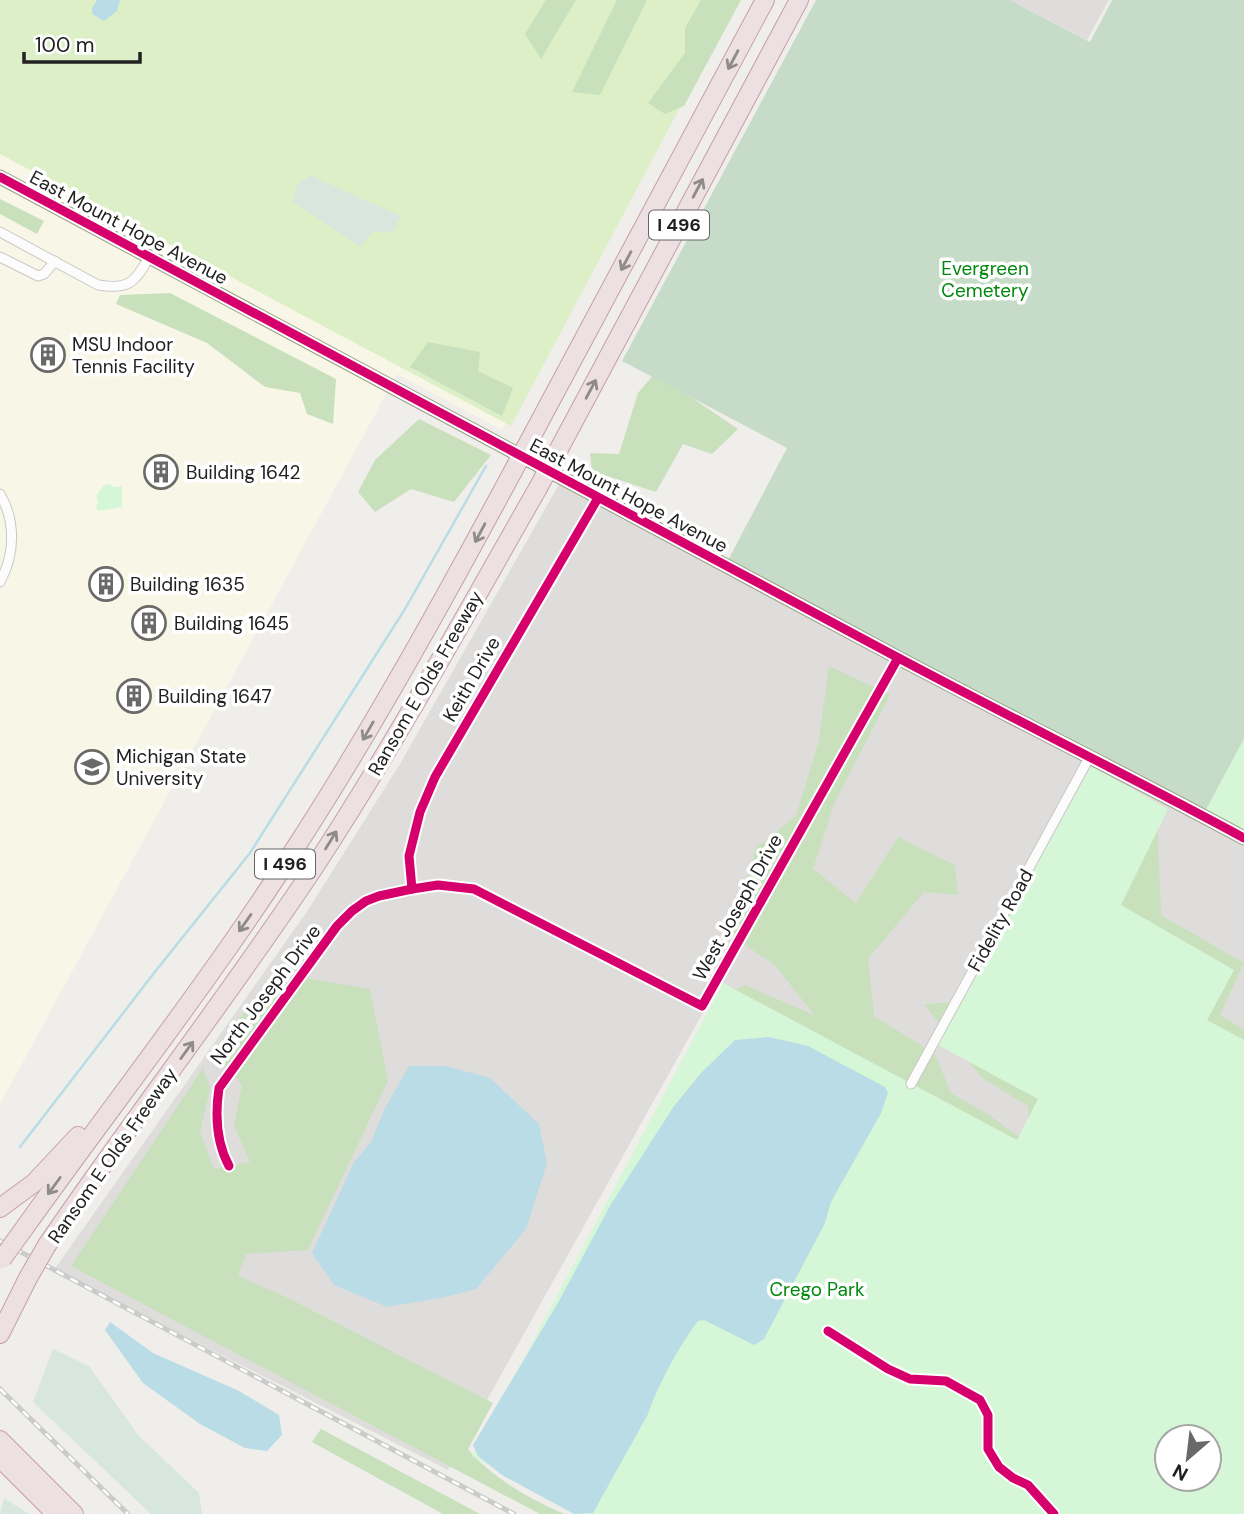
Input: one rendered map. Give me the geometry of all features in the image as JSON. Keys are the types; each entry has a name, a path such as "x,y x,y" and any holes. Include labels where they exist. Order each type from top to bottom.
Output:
{"highway":[{"name":"Ransom E Olds Freeway","path":"1,1260 266,892 322,806 430,624 765,0"},
{"name":"Ransom E Olds Freeway","path":"0,1334 47,1245 263,944 408,715 538,488 799,0"},
{"path":"0,1208 43,1174 142,1066"},
{"path":"0,1440 74,1514"},
{"path":"0,1458 56,1514"}],"street":[{"name":"East Mount Hope Avenue","path":"0,177 898,658 1244,838"},
{"path":"0,232 98,285 129,285 142,271 149,257"},
{"path":"0,257 38,276 44,274 55,261"},
{"path":"0,494 9,513 12,543 8,566 0,582"},
{"name":"Keith Drive","path":"412,889 409,856 414,832 435,777 598,498"},
{"name":"West Joseph Drive","path":"412,889 438,885 474,888 702,1006 898,658"},
{"name":"Fidelity Road","path":"911,1084 1090,756"},
{"name":"North Joseph Drive","path":"229,1166 220,1149 216,1115 219,1088 225,1075 337,926 352,911 366,901 412,889"}],"shaded area":[{"name":"Michigan State University","path":"0,0 732,0 502,430 397,374 0,1104"},
{"path":"1010,0 1109,0 1087,40"},
{"path":"311,176 401,216 393,232 372,232 360,247 292,201 299,182"},
{"path":"562,479 1244,846 1244,1033 1017,1141 720,982 448,1470 54,1270 308,910 400,764"},
{"path":"53,1349 89,1366 139,1436 199,1493 202,1514 151,1514 33,1402"},
{"path":"4,1498 29,1514 0,1514"}],"green space":[{"path":"0,0 737,0 511,426 0,154"},
{"path":"546,0 576,0 541,59 525,34"},
{"path":"617,0 647,0 600,95 572,92"},
{"path":"701,0 741,0 684,106 665,114 648,103 685,53 685,28"},
{"name":"Evergreen Cemetery","path":"816,0 1010,0 1090,42 1112,0 1244,0 1244,739 1206,810 725,566 787,448 622,361"},
{"path":"0,199 44,221 37,234 0,214"},
{"path":"170,293 336,379 333,424 307,414 300,393 265,387 207,343 116,304 120,295"},
{"path":"428,342 480,352 478,371 513,388 502,416 410,367"},
{"path":"655,373 738,429 712,454 683,444 656,492 592,471 590,453 619,454 638,393"},
{"path":"419,419 491,455 454,502 411,489 375,512 358,492 375,460"},
{"path":"104,485 114,487 122,486 122,507 99,511 96,508 96,496"},
{"name":"Crego Park","path":"829,666 890,695 835,802 813,869 856,903 898,837 955,865 958,895 924,892 868,959 874,1016 935,1054 951,1093 989,1115 1030,1145 1028,1106 982,1078 924,1004 975,1001 1157,812 1161,915 1244,963 1220,1015 1244,1030 1244,1280 594,1514 728,993 745,985 814,1015 775,965 730,935 756,848 796,816 819,740"},
{"path":"1244,739 1244,833 1206,810"},
{"name":"Crego Park","path":"1091,766 1168,809 1121,905 1234,970 1207,1020 1244,1040 1244,1514 581,1514 472,1456 723,983 1017,1140 1038,1099 938,1045"},
{"path":"276,973 370,989 388,1081 308,1250 246,1254 238,1276 286,1297 493,1403 468,1449 512,1487 565,1514 540,1514 71,1266 203,1068 210,1088 200,1132 214,1169 250,1162 234,1126 242,1085 214,1051"},
{"path":"321,1429 480,1514 443,1514 312,1442"}],"water":[{"path":"97,0 120,0 117,11 104,21 92,14"},
{"path":"769,1037 808,1046 885,1087 888,1093 881,1113 831,1202 825,1223 764,1339 754,1345 704,1320 698,1321 670,1366 648,1414 593,1513 574,1514 502,1475 478,1456 473,1445 559,1301 611,1204 674,1106 702,1072 735,1040"},
{"path":"409,1066 446,1066 490,1078 539,1124 547,1163 526,1229 476,1289 387,1307 334,1285 312,1253 354,1162 371,1142 385,1108"},
{"path":"110,1322 153,1353 239,1391 279,1415 282,1435 267,1451 245,1448 200,1424 143,1383 105,1330"}],"waterway":[{"path":"20,1147 250,853 405,609 486,466"}],"railway":[{"path":"0,1241 514,1514"},
{"path":"0,1389 128,1514"}],"cycle path":[{"path":"0,177 893,655 1244,838"},
{"path":"412,889 409,856 420,812 435,777 598,498"},
{"path":"229,1166 221,1147 218,1128 219,1088 337,926 352,911 379,896 438,885 474,889 702,1006 898,658"},
{"path":"828,1331 888,1369 910,1379 946,1381 980,1400 988,1415 988,1449 999,1467 1028,1485 1054,1514"}],"place":[{"name":"MSU Indoor Tennis Facility","path":"48,355"},
{"name":"Building 1642","path":"161,472"},
{"name":"Building 1635","path":"106,584"},
{"name":"Building 1645","path":"149,623"},
{"name":"Building 1647","path":"134,696"},
{"name":"Michigan State University","path":"92,767"}]}
